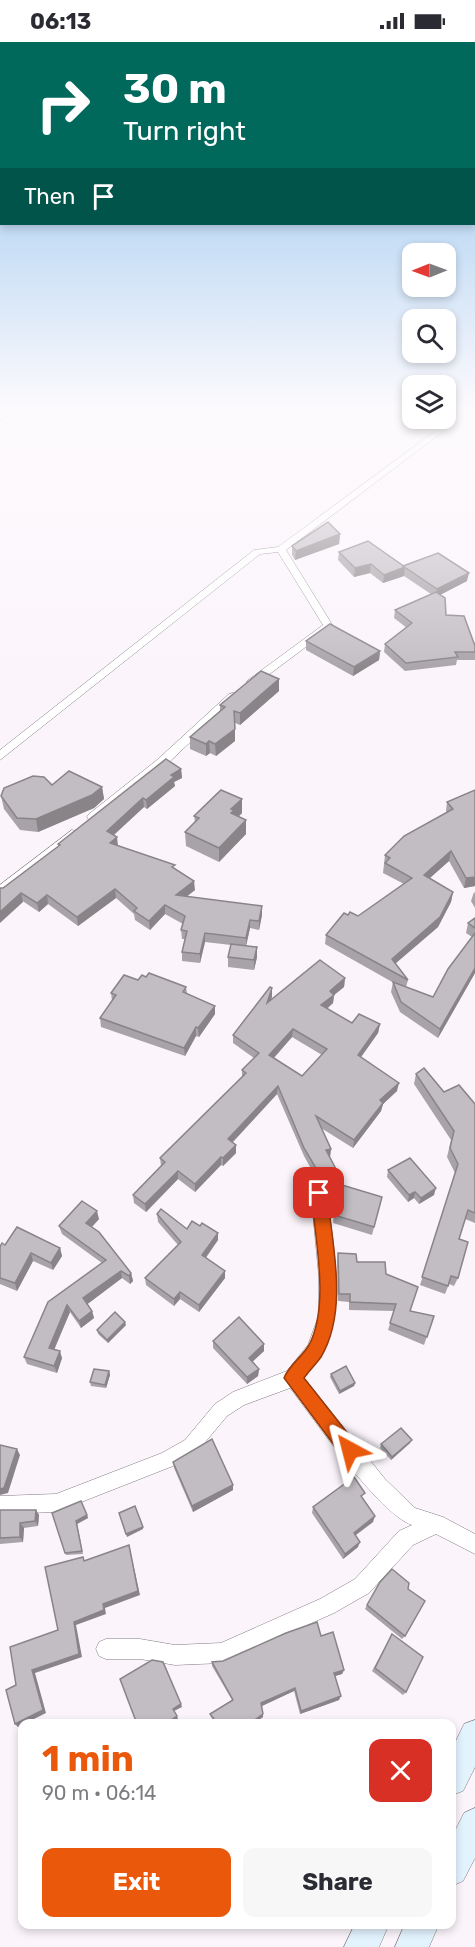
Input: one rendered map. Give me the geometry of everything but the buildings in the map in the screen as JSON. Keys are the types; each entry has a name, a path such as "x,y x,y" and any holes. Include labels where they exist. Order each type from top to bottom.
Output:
{"main road":[{"path":"456,1772 475,1735"},
{"path":"456,1862 475,1824"},
{"path":"360,1947 370,1929"},
{"path":"412,1947 421,1929"}],"street":[{"path":"0,756 258,552 281,549 346,501"},
{"path":"0,892 161,763 225,702 328,626 281,549"},
{"path":"0,1505 56,1503 166,1460 191,1446 221,1410 239,1398 293,1378 315,1350 327,1315 327,1277 319,1193"},
{"path":"293,1378 378,1486 409,1515 436,1524 475,1544"},
{"path":"106,1650 140,1649 175,1655 222,1653 327,1606 362,1586 406,1538 436,1524"}],"route":[{"path":"319,1193 327,1277 327,1315 315,1350 293,1378 350,1450"}]}
